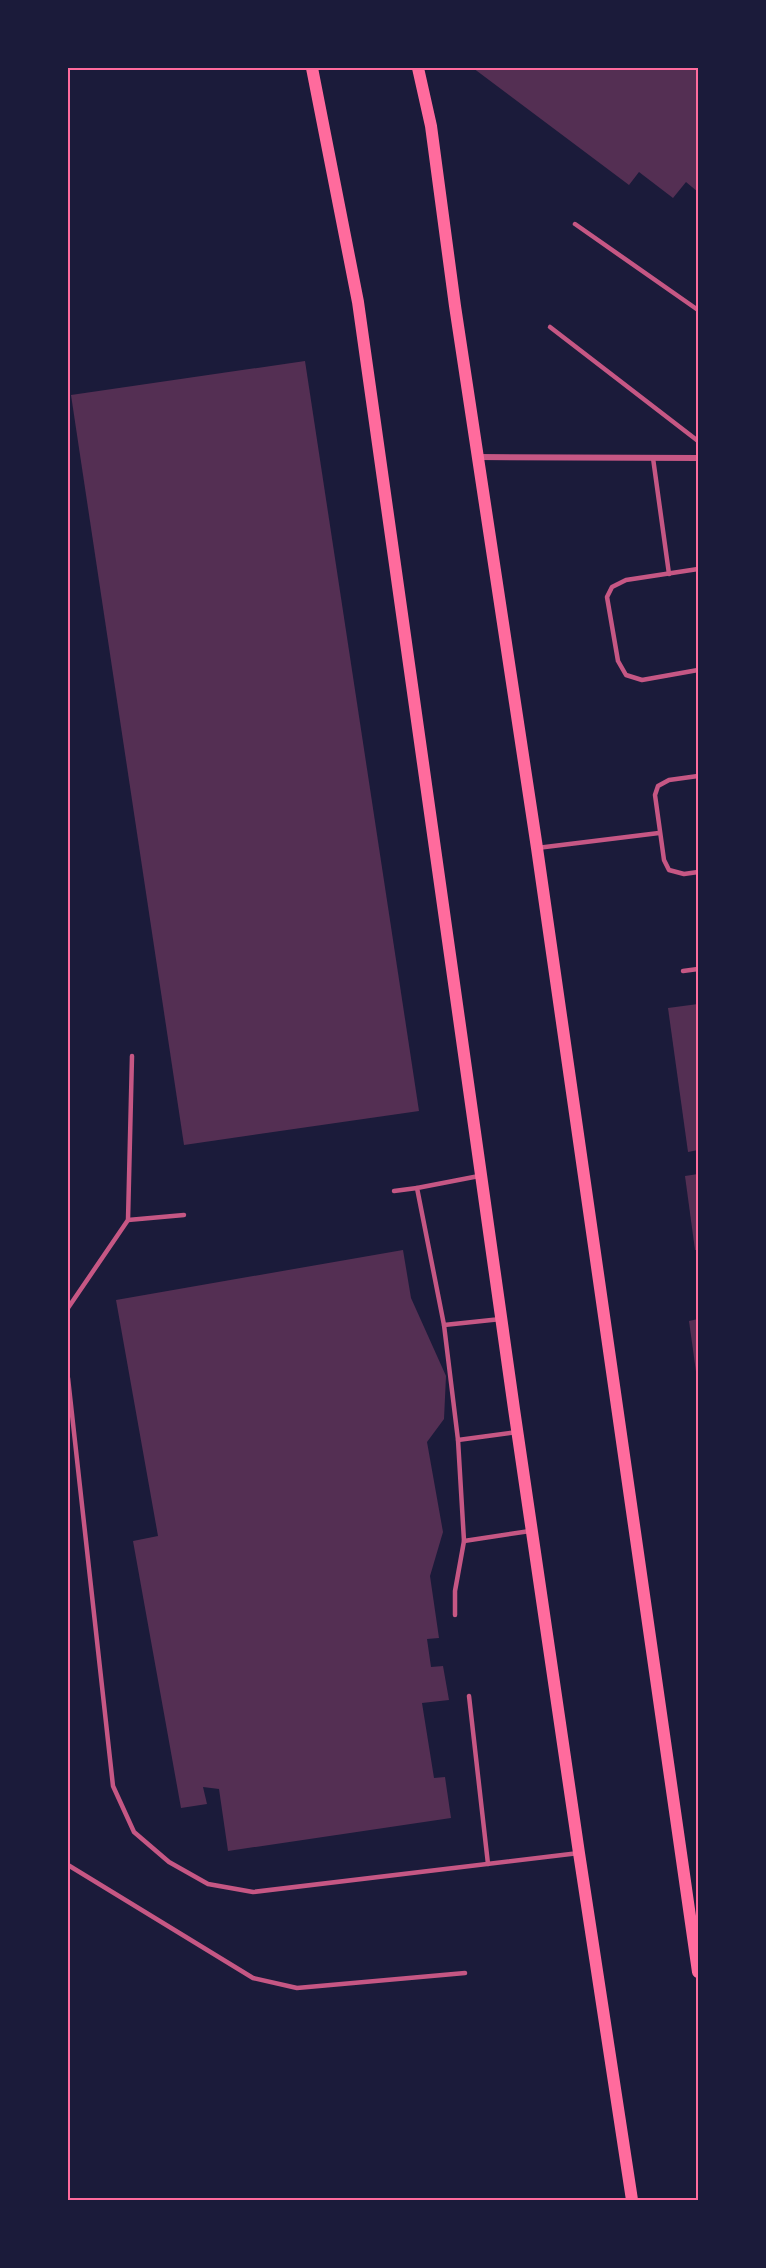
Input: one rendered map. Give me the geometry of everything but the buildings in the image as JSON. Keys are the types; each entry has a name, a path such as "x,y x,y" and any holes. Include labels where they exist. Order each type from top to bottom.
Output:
{"main road":[{"path":"312,68 358,302 532,1531 632,2200"},
{"path":"418,68 431,126 477,457 537,848 699,1972"}],"street":[{"path":"477,457 699,458"}],"lane":[{"path":"574,224 699,310"},
{"path":"550,327 699,441"},
{"path":"653,458 669,574"},
{"path":"699,569 626,580 612,587 607,597 618,661 626,675 642,680 699,670"},
{"path":"699,776 669,780 658,786 655,795 663,860 669,870 684,874 699,872"},
{"path":"537,848 659,833"},
{"path":"683,971 699,969"},
{"path":"68,1308 128,1220 132,1056"},
{"path":"394,1191 483,1175"},
{"path":"417,1188 444,1325 458,1440 465,1541 455,1591 455,1615"},
{"path":"128,1220 184,1215"},
{"path":"444,1325 502,1319"},
{"path":"68,1378 113,1786 134,1832 169,1862 208,1884 253,1893 579,1853"},
{"path":"458,1440 518,1432"},
{"path":"465,1541 532,1531"},
{"path":"469,1696 488,1864"},
{"path":"68,1866 254,1978 297,1988 465,1973"}]}
